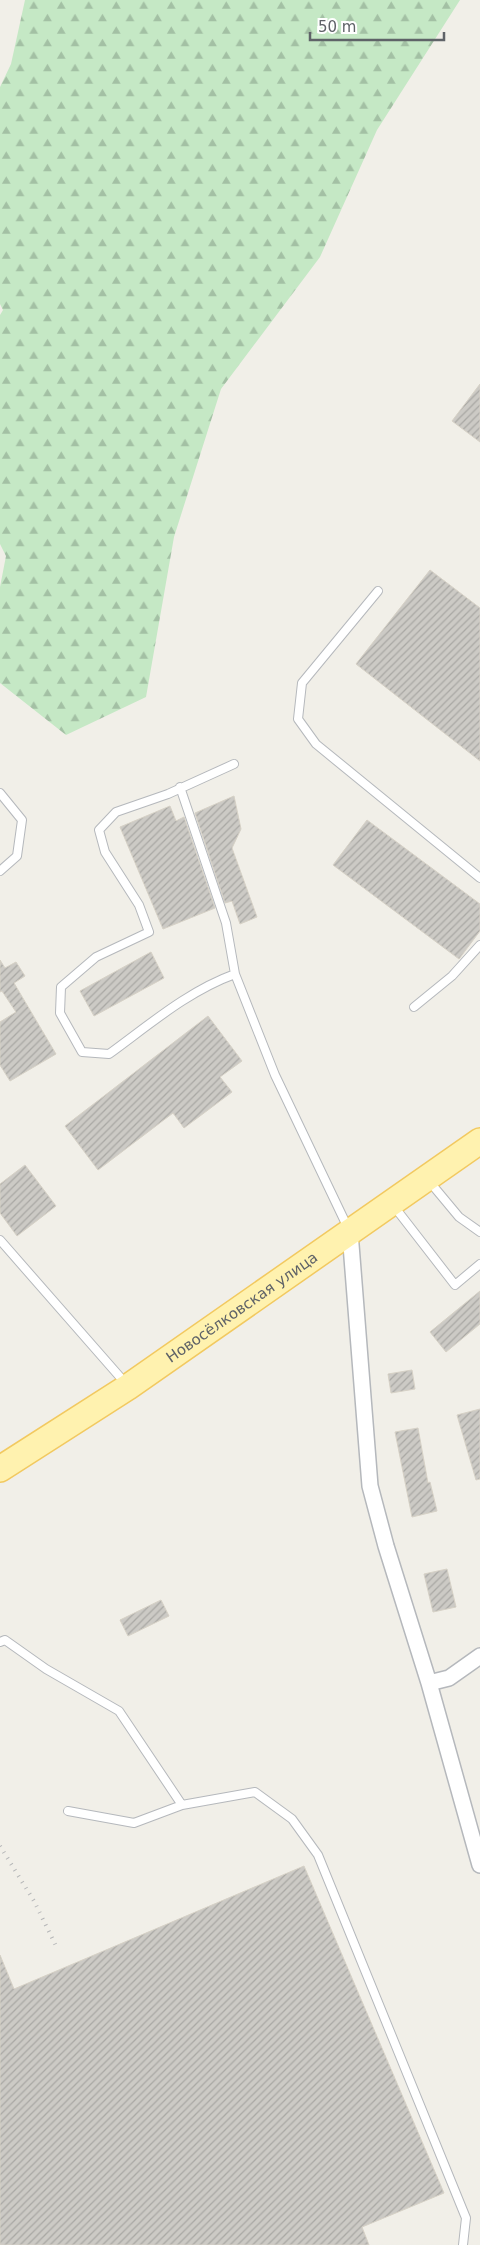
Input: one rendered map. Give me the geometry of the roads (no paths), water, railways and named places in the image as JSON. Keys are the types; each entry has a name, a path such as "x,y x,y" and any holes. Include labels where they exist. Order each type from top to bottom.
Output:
{"main road":[{"name":"Новосёлковская улица","path":"0,1468 128,1387 480,1141"}],"street":[{"path":"350,1232 370,1486 386,1546 429,1683 479,1861"},
{"path":"429,1683 448,1678 480,1656"}],"lane":[{"path":"378,591 302,683 298,719 316,744 480,878"},
{"path":"234,764 168,794 116,812 99,830 104,852 139,905 149,932 96,957 61,987 60,1013 82,1052 109,1054 182,1000 218,980 235,974"},
{"path":"180,787 226,923 235,974 275,1074 350,1232"},
{"path":"0,793 22,820 17,856 0,871"},
{"path":"414,1007 452,976 480,945"},
{"path":"427,1178 459,1217 480,1232"},
{"path":"392,1203 455,1285 480,1264"},
{"path":"0,1240 128,1387"},
{"path":"0,1642 5,1640 46,1670 119,1711 182,1805"},
{"path":"68,1811 134,1823 182,1805 256,1792 292,1819 318,1855 466,2218 463,2245"}],"railway":[{"path":"0,1846 34,1901 57,1948"}]}
